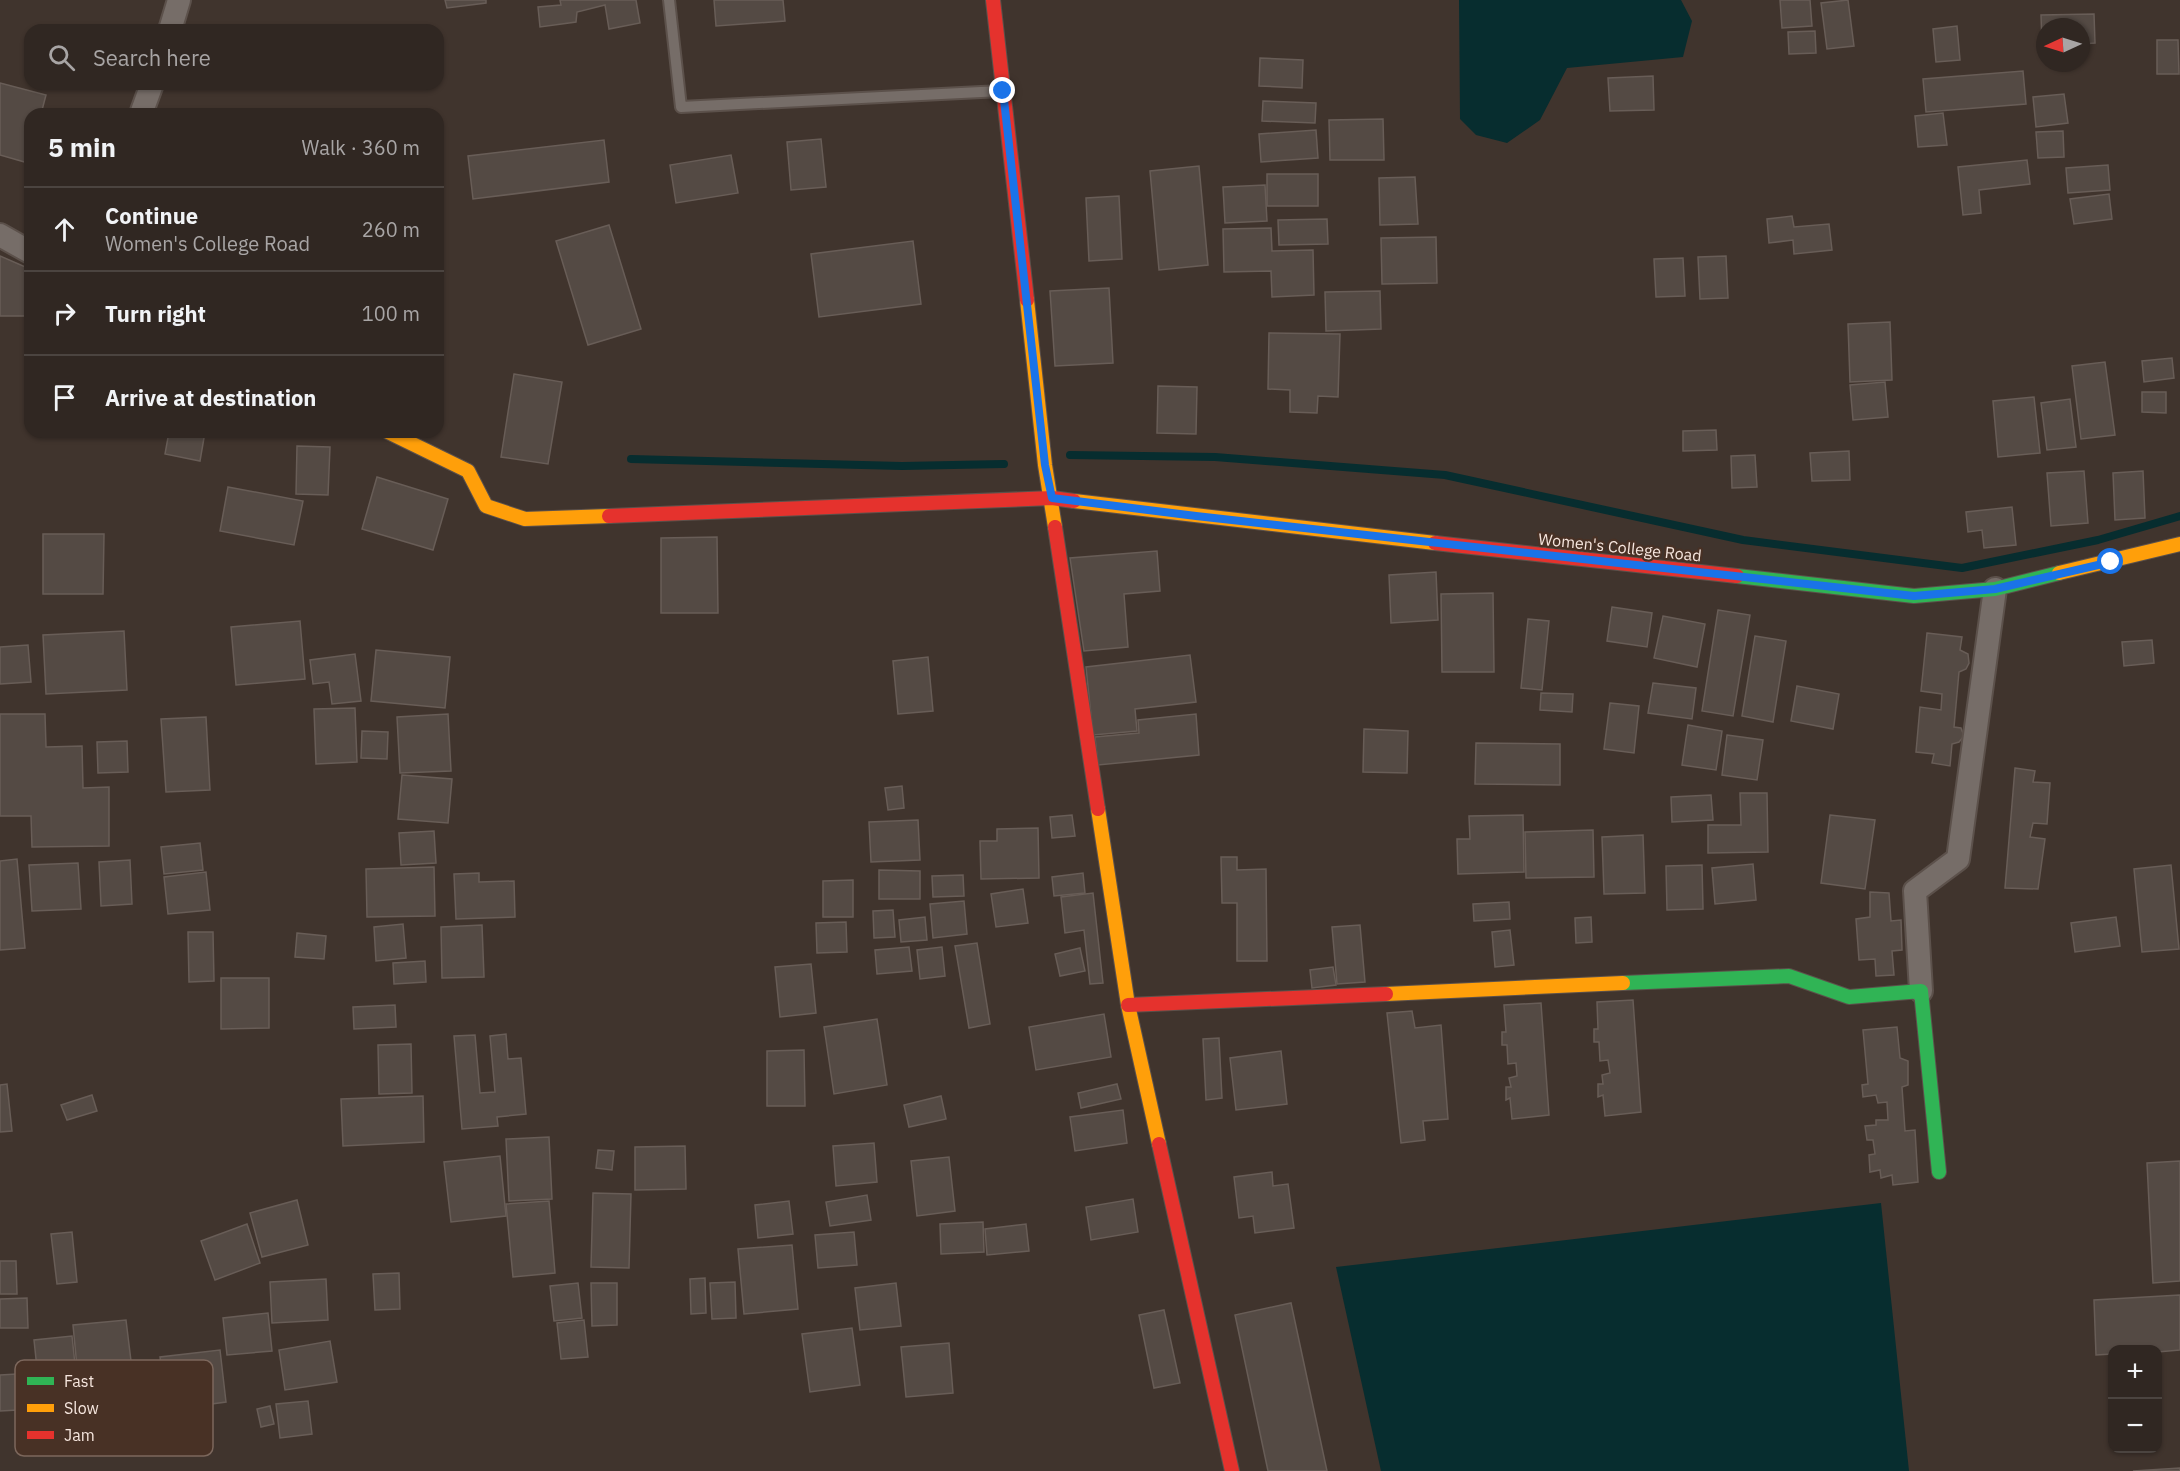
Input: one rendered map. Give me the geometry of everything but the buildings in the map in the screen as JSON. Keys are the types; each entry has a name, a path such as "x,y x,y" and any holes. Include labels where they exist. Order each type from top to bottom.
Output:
{"street":[{"path":"172,24 179,0"},
{"path":"993,0 1045,465 1052,498 1128,1005 1232,1471"},
{"path":"143,108 150,90"},
{"path":"0,235 24,249"},
{"name":"Women's College Road","path":"400,438 468,471 486,506 525,519 1052,498 1914,596 1995,589 2180,544"},
{"path":"1939,1172 1921,991 1915,891 1958,859 1995,589"},
{"path":"1128,1005 1789,976 1849,997 1921,991"}],"lane":[{"path":"669,0 681,107 1003,91"}],"water":[{"path":"1459,0 1681,0 1692,21 1683,57 1567,68 1540,120 1507,143 1476,135 1460,119"},
{"path":"1881,1203 1909,1471 1381,1471 1336,1267"}],"waterway":[{"path":"1070,455 1215,457 1445,475 1743,540 1962,568 2098,540 2180,516"},
{"path":"631,459 902,466 1004,464"}],"traffic: fast":[{"path":"1737,576 1914,596 1995,589 2059,573"},
{"path":"1623,983 1789,976 1849,997 1921,991 1939,1172"}],"traffic: slow":[{"path":"1027,300 1045,465 1055,527"},
{"path":"400,438 468,471 486,506 525,519 609,516"},
{"path":"1074,501 1435,543"},
{"path":"2059,573 2180,544"},
{"path":"1098,809 1128,1005 1159,1144"},
{"path":"1386,994 1623,983"}],"traffic: jam":[{"path":"993,0 1027,300"},
{"path":"609,516 1052,498 1074,501"},
{"path":"1055,527 1098,809"},
{"path":"1435,543 1737,576"},
{"path":"1128,1005 1386,994"},
{"path":"1159,1144 1232,1471"}],"route":[{"path":"1003,91 1045,465 1052,498 1914,596 1995,589 2111,562"}]}
